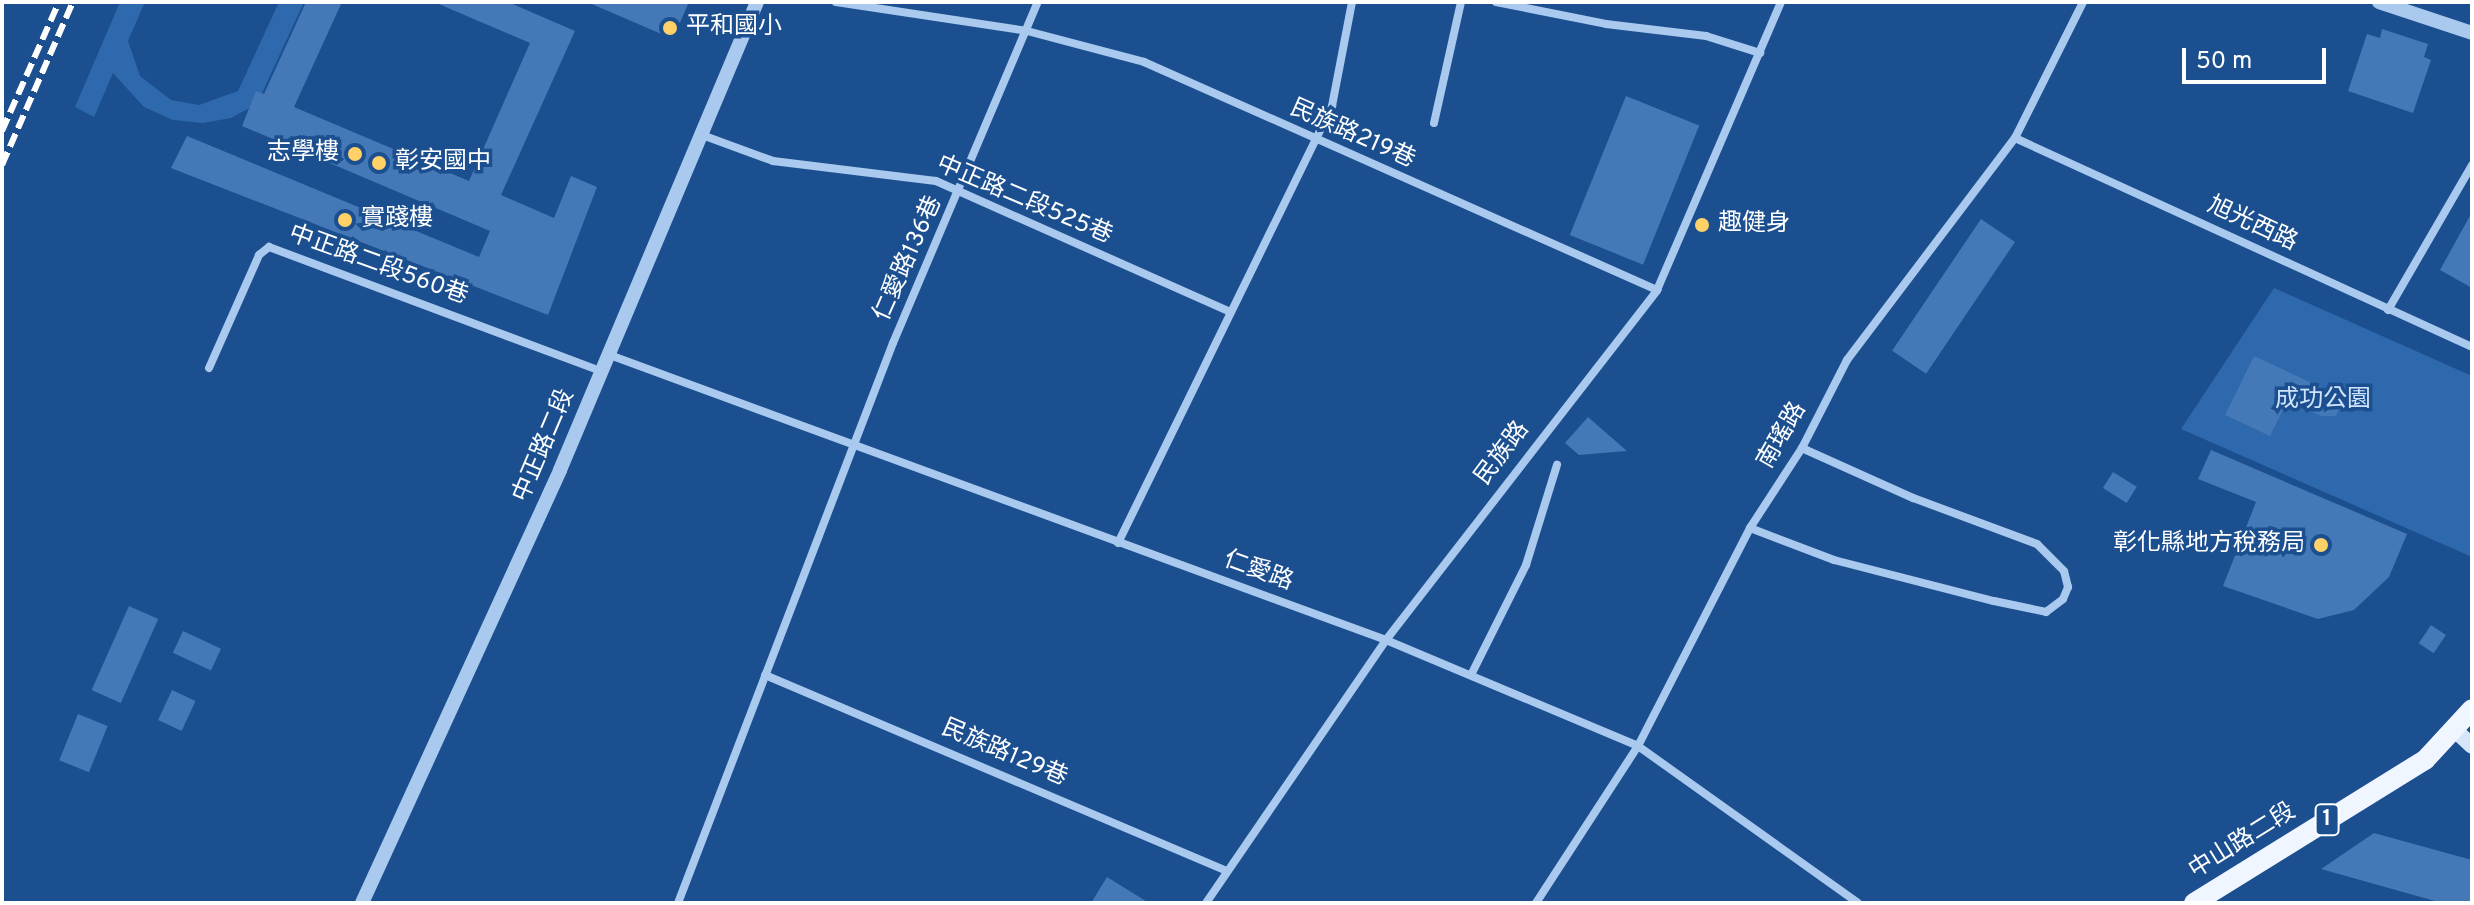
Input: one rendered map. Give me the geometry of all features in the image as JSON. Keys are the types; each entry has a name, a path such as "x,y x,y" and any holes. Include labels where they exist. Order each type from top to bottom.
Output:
{"main road":[{"name":"中山路二段","path":"2194,903 2425,760 2456,731 2472,709"},
{"path":"2456,731 2472,746"}],"street":[{"name":"中正路二段","path":"362,903 600,371 757,2"},
{"name":"民族路219巷","path":"836,2 1027,31 1144,62 1313,140 1657,290"},
{"name":"仁愛路136巷","path":"678,903 857,445 893,343 961,191 1038,2"},
{"path":"1118,543 1332,106 1352,2"},
{"path":"1434,123 1461,2"},
{"path":"1496,2 1606,24 1706,36 1760,53"},
{"name":"民族路","path":"1206,903 1386,640 1657,290 1781,2"},
{"name":"南瑤路","path":"1536,903 1638,746 1750,528 1802,448 1847,360 2015,138 2083,2"},
{"path":"2379,2 2472,33"},
{"name":"中正路二段525巷","path":"702,135 773,161 898,175 961,191 1230,312"},
{"name":"旭光西路","path":"2015,138 2472,347"},
{"path":"2388,310 2472,165"},
{"name":"中正路二段560巷","path":"209,368 259,255 269,247 600,371"},
{"name":"仁愛路","path":"607,354 1386,640 1638,746 1858,903"},
{"path":"1750,528 1834,560 2046,612 2063,599 2068,587 2064,571 2037,544 1913,498 1802,448"},
{"path":"1471,675 1526,565 1557,465"},
{"name":"民族路129巷","path":"765,675 1227,871"}],"green space":[{"path":"120,2 145,2 128,41 140,76 171,100 199,105 238,91 279,2 304,2 257,104 231,118 203,123 173,120 144,107 113,73 94,117 75,107"},
{"name":"成功公園","path":"2274,288 2472,376 2472,557 2181,429"}],"building":[{"path":"306,2 342,2 294,107 469,181 530,43 434,2 508,2 575,31 501,195 554,218 571,176 597,187 548,315 171,168 187,136 479,257 490,231 242,126 256,91 264,94"},
{"path":"587,2 689,2 673,39"},
{"path":"2382,29 2428,44 2424,57 2431,60 2413,113 2348,91 2367,34 2380,38"},
{"path":"1626,96 1699,126 1643,265 1570,235"},
{"path":"2472,212 2472,288 2440,270"},
{"path":"1981,219 2015,242 1926,374 1892,351"},
{"path":"2254,356 2344,398 2336,416 2321,416 2288,400 2270,436 2225,415"},
{"path":"1588,417 1627,451 1579,455 1565,443"},
{"name":"彰化縣地方稅務局","path":"2211,450 2407,534 2389,577 2354,610 2318,619 2223,586 2256,502 2198,479"},
{"path":"2113,472 2137,487 2127,503 2103,488"},
{"path":"129,606 158,619 121,703 92,690"},
{"path":"2431,625 2446,635 2434,653 2419,643"},
{"path":"183,631 221,649 211,671 173,653"},
{"path":"172,690 196,701 182,731 158,720"},
{"path":"78,714 108,726 89,772 59,760"},
{"path":"2374,833 2472,860 2472,903 2442,903 2321,869"},
{"path":"1107,877 1149,903 1091,903"}],"railway":[{"path":"2,131 59,2"},
{"path":"2,165 73,2"}],"place":[{"name":"平和國小","path":"670,28"},
{"name":"志學樓","path":"355,154"},
{"name":"彰安國中","path":"379,163"},
{"name":"實踐樓","path":"345,220"},
{"name":"趣健身","path":"1702,225"},
{"name":"彰化縣地方稅務局","path":"2321,545"}]}
